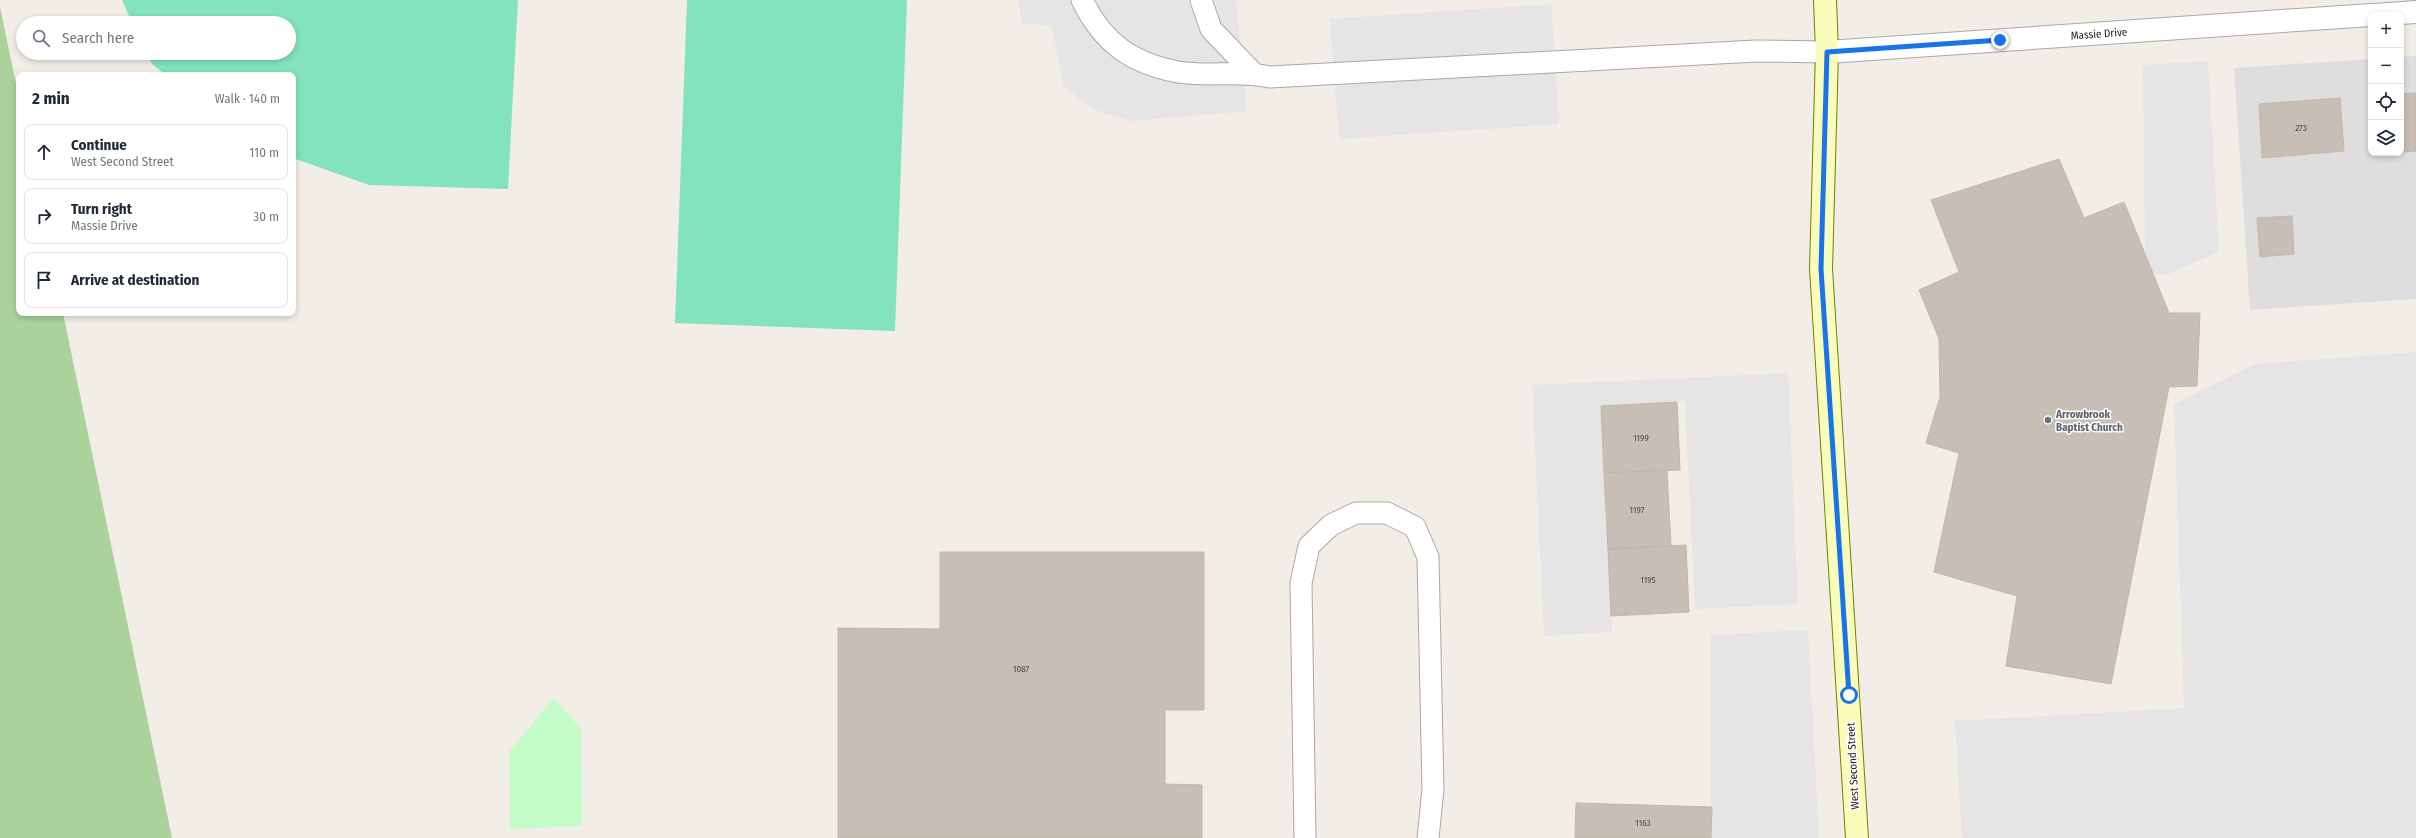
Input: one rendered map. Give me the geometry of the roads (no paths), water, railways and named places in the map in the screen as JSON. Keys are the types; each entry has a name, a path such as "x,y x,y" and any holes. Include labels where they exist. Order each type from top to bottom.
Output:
{"main road":[{"name":"West Second Street","path":"1825,0 1827,52 1821,269 1857,838"}],"street":[{"path":"2404,13 2416,12"},
{"name":"Massie Drive","path":"1827,52 2368,15"}],"lane":[{"path":"1082,0 1093,22 1116,46 1138,61 1179,72 1254,74 1270,77 1756,51 1827,52"},
{"path":"1201,0 1211,29 1254,74"},
{"path":"1305,838 1301,582 1309,546 1331,524 1356,513 1387,513 1415,527 1428,557 1433,789 1428,838"}],"place":[{"name":"Arrowbrook Baptist Church","path":"2048,420"}]}
